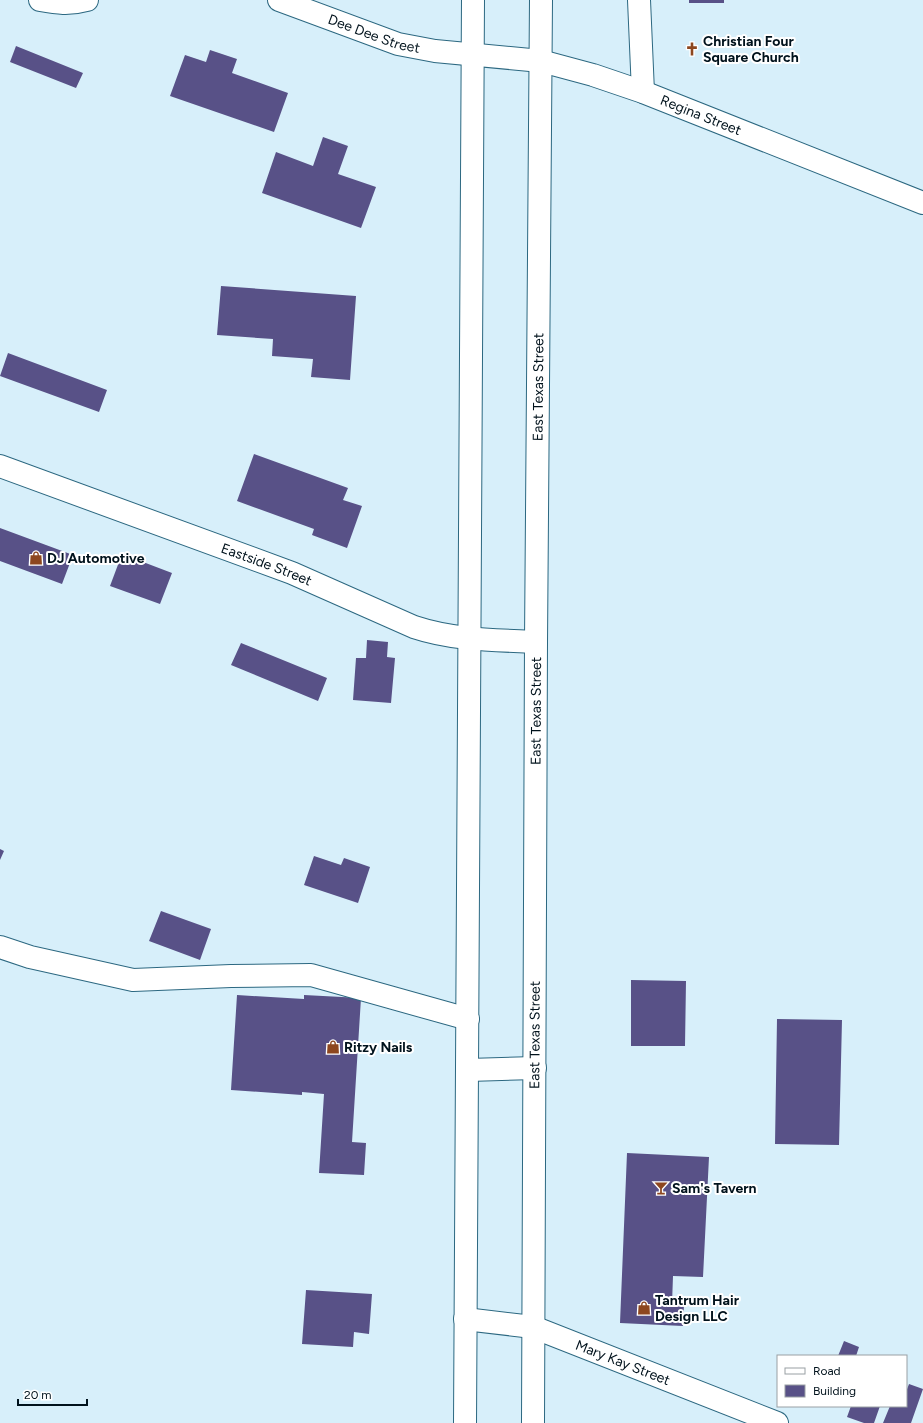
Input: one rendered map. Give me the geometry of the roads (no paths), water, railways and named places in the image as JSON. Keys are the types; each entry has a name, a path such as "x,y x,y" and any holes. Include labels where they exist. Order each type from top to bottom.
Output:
{"main road":[{"path":"40,0 53,3 73,4 87,0"},
{"name":"Dee Dee Street","path":"279,0 398,44 435,51 472,54"},
{"path":"465,1423 473,0"},
{"name":"East Texas Street","path":"533,1423 536,642 542,0"},
{"path":"639,0 643,92"},
{"name":"Regina Street","path":"472,54 541,62 593,75 643,92 923,203"},
{"name":"Eastside Street","path":"0,466 292,573 414,627 433,633 469,639 536,642"},
{"path":"0,947 30,957 132,980 231,976 311,975 468,1019"},
{"path":"468,1070 535,1068"},
{"name":"Mary Kay Street","path":"465,1319 533,1327 777,1423"}],"place":[{"name":"Christian Four Square Church","path":"692,49"},
{"name":"DJ Automotive","path":"36,558"},
{"name":"Ritzy Nails","path":"333,1047"},
{"name":"Sam's Tavern","path":"661,1188"},
{"name":"Tantrum Hair Design LLC","path":"644,1308"}]}
